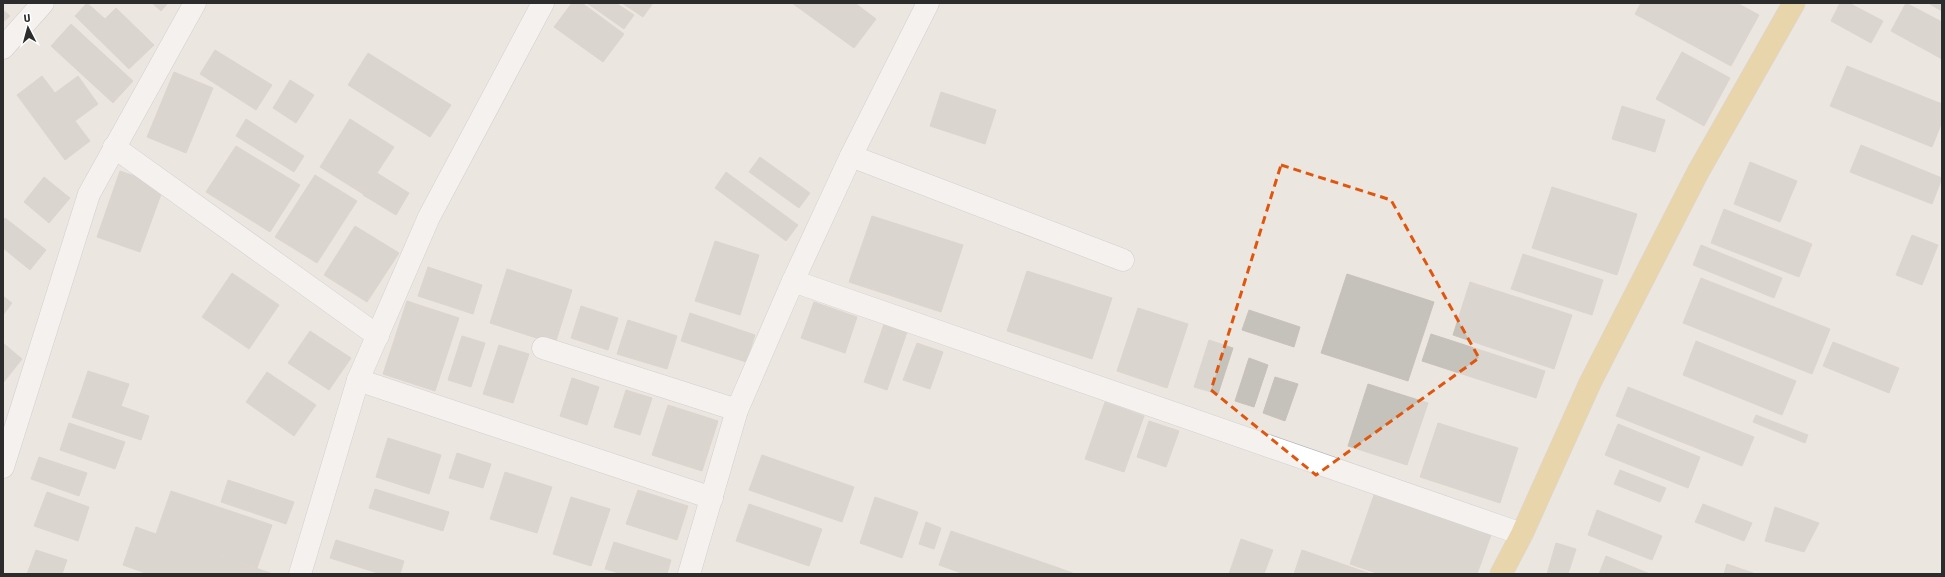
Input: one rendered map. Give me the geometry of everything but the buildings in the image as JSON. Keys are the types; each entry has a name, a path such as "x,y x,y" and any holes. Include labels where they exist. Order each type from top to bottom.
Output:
{"main road":[{"path":"1501,574 1522,534 1590,383 1698,172 1794,3"}],"street":[{"path":"3,48 43,3"},
{"path":"3,467 89,194 114,146 195,3"},
{"path":"300,574 358,380 429,216 543,3"},
{"path":"689,574 737,410 793,281 851,156 928,3"},
{"path":"114,146 378,336"},
{"path":"851,156 1123,260"},
{"path":"793,281 1522,534"},
{"path":"543,348 737,410"},
{"path":"358,380 712,498"}],"highlighted area":[{"path":"1281,165 1391,200 1479,358 1316,475 1211,390"}]}
